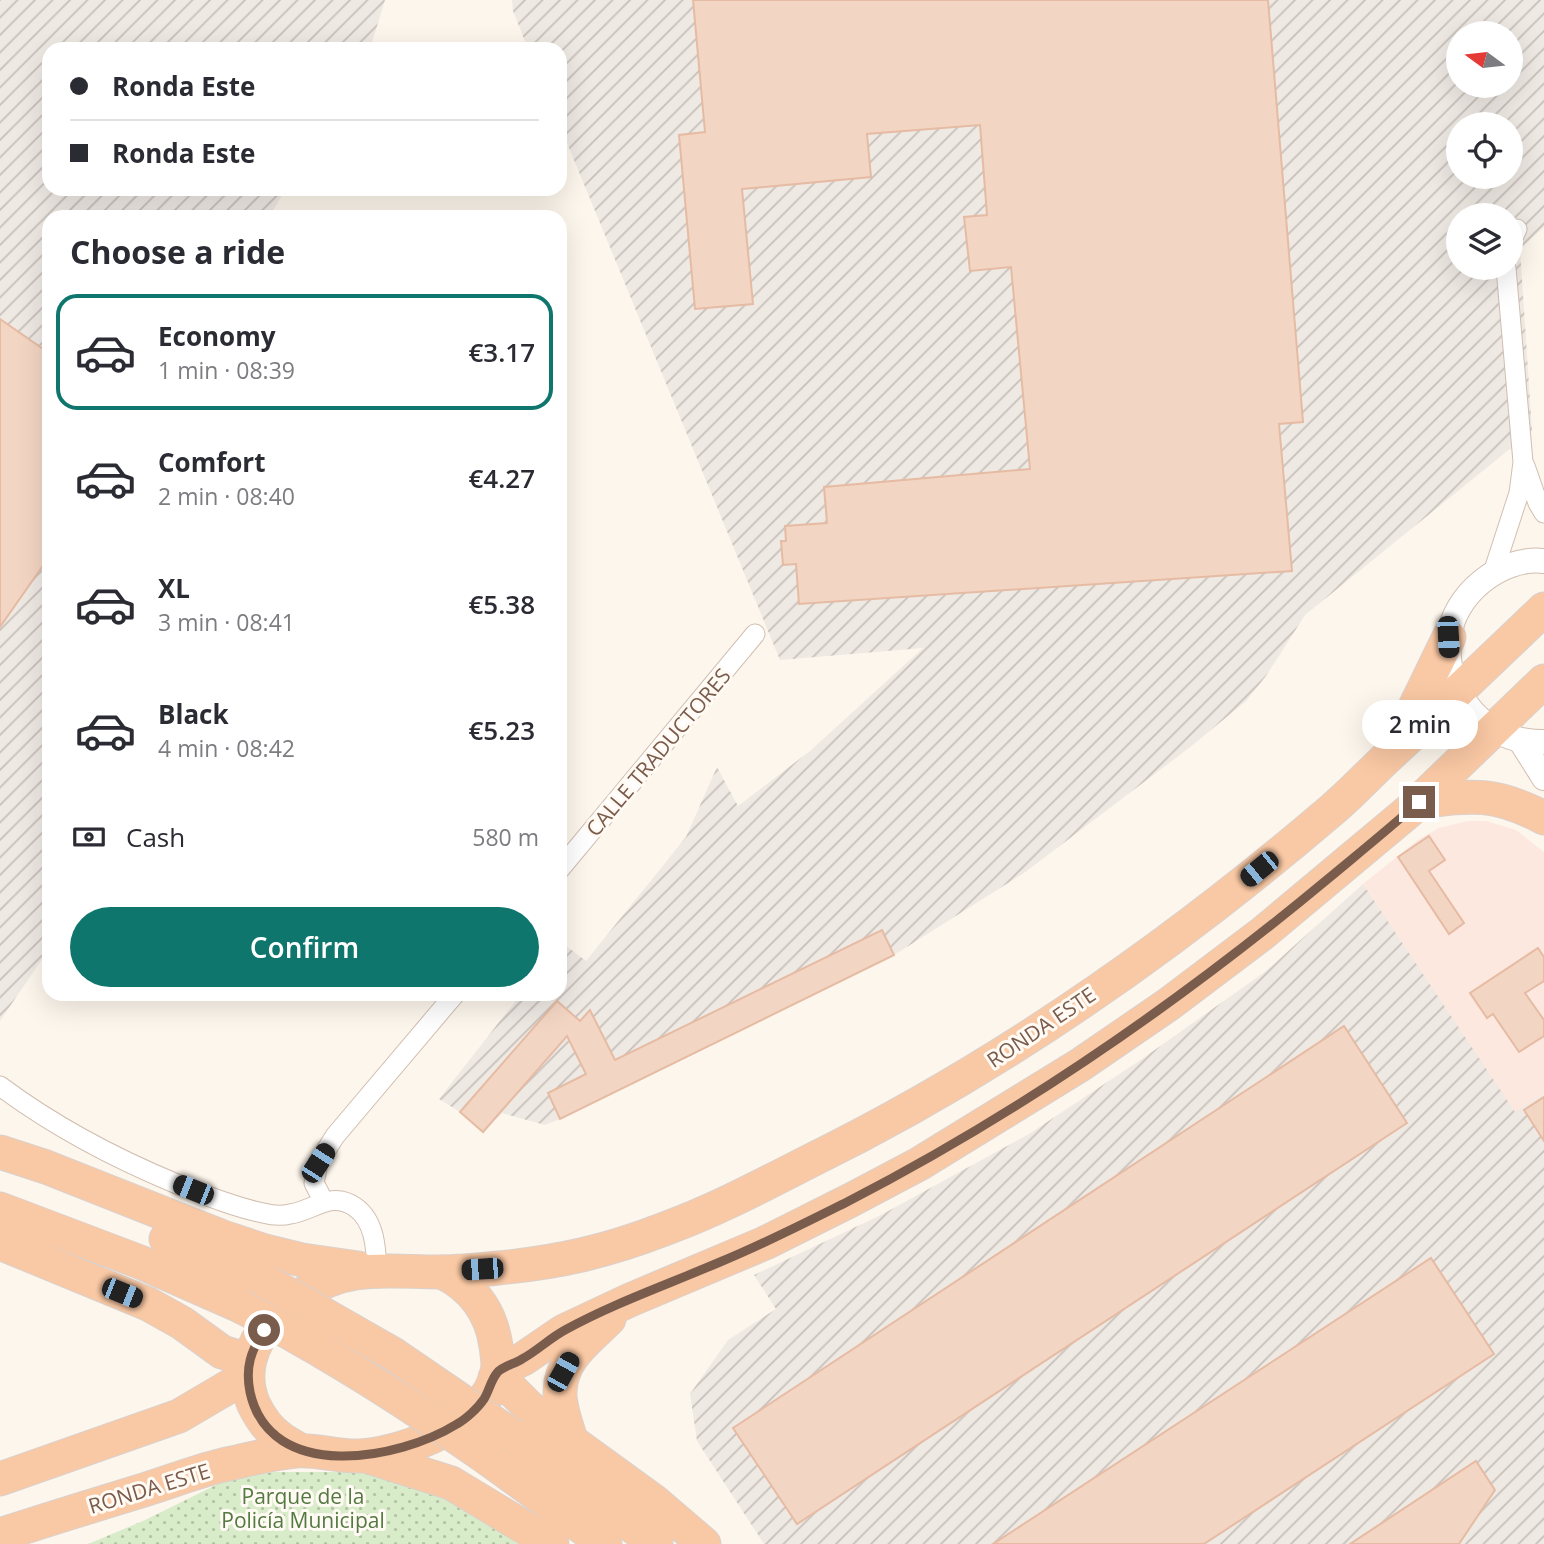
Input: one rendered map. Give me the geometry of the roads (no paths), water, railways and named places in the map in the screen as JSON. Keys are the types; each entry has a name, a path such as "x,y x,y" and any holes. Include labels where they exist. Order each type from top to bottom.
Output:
{"highway":[{"name":"RONDA ESTE","path":"300,1450 276,1436 260,1416 251,1398 247,1368 264,1330 280,1312 305,1293 327,1281 372,1270 442,1272 529,1265 586,1256 683,1222 867,1133 989,1063 1156,951 1335,807 1458,693 1544,608"},
{"path":"1394,751 1448,637"},
{"name":"RONDA ESTE","path":"0,1535 220,1466 300,1450 338,1456 363,1456 407,1448 458,1423 483,1401 496,1374 564,1331 765,1243 851,1200 929,1157 1069,1072 1169,1004 1263,933 1419,802 1519,737 1544,681"},
{"path":"1419,802 1459,796 1492,797 1520,805 1544,818"},
{"path":"0,1152 265,1251 302,1260 372,1270"},
{"path":"0,1172 267,1282 393,1354 513,1436 656,1544"},
{"path":"0,1209 140,1262 240,1306 303,1339 430,1417 605,1544"},
{"path":"0,1243 148,1304 182,1323 247,1368 178,1416 0,1479"},
{"path":"442,1272 465,1286 480,1301 491,1322 496,1346 496,1374 530,1408 655,1502 704,1544"},
{"path":"571,1441 560,1393 563,1372 573,1353 630,1300"},
{"path":"363,1456 451,1483 552,1544"}],"street":[{"path":"1493,573 1519,493 1523,462 1507,280"},
{"path":"1523,462 1544,485"},
{"path":"1523,462 1544,513"},
{"path":"1544,561 1515,564 1493,573 1464,601 1448,637 1450,667 1458,693 1469,710 1519,737 1544,778"},
{"name":"CALLE TRADUCTORES","path":"567,861 755,634"},
{"path":"323,1200 314,1183 318,1163 335,1136 449,1001"},
{"path":"0,1086 63,1129 106,1152 214,1198 265,1214 289,1215 323,1200 342,1201 354,1206 365,1217 376,1247 372,1270"}],"park label":[{"name":"Parque de la Policía Municipal","path":"303,1508"}]}
